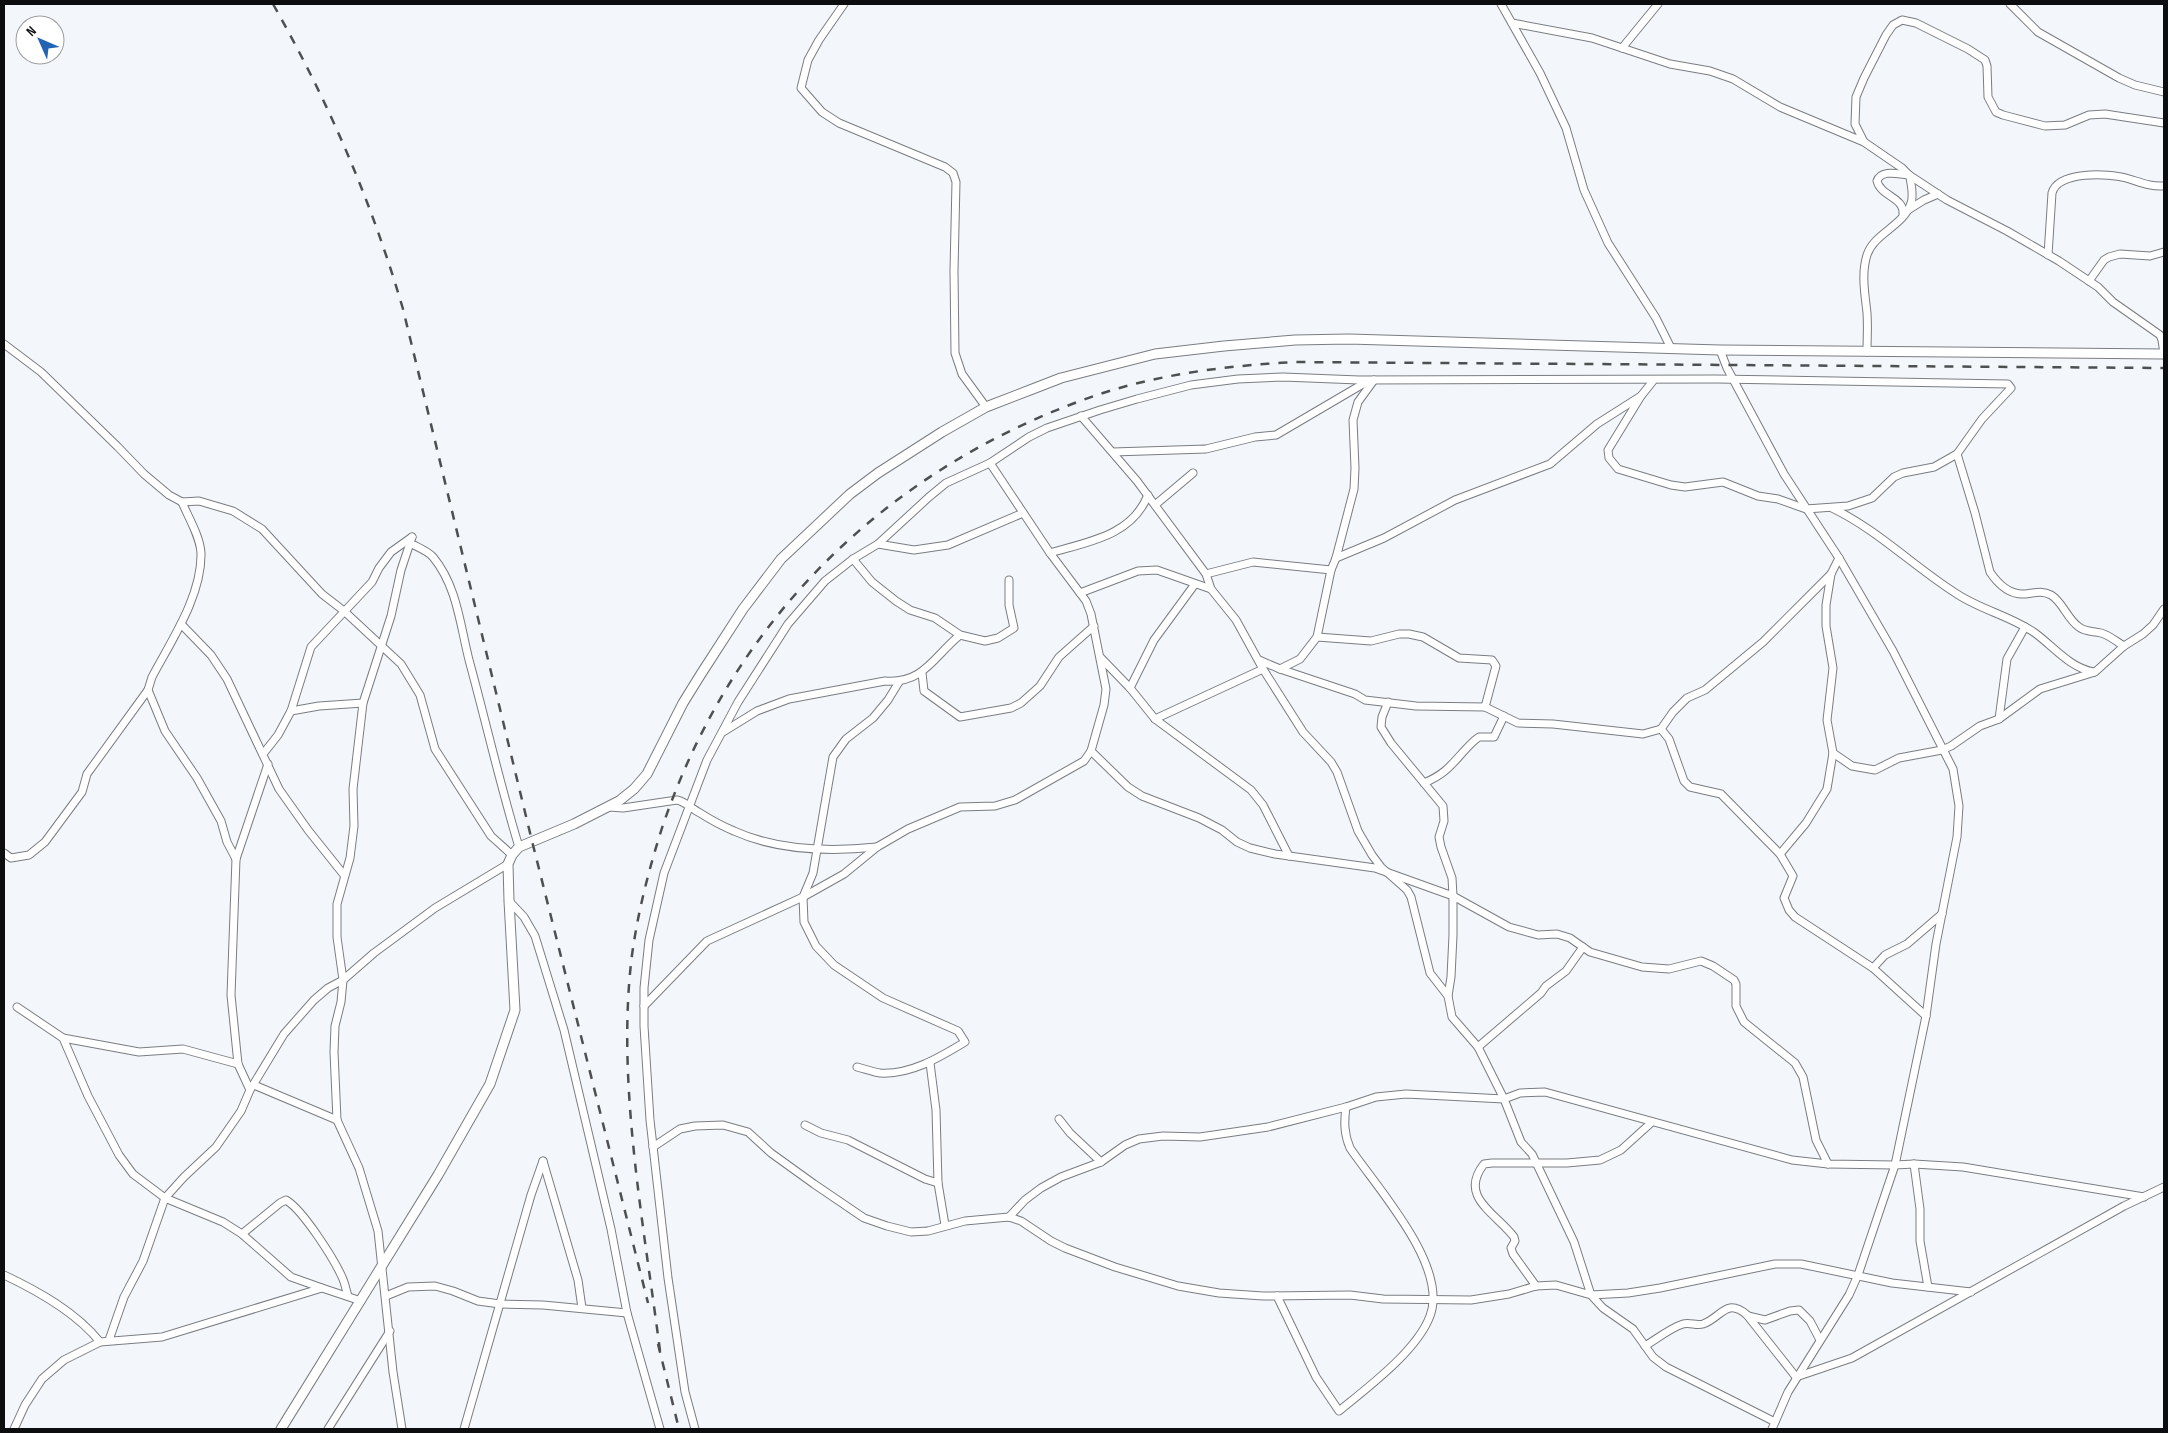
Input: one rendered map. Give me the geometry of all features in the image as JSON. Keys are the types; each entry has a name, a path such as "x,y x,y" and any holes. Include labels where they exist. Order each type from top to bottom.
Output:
{"street":[{"path":"844,4 808,60 801,88 822,112 839,123 945,167 953,173 956,182 955,353 962,374 986,407"},
{"path":"1501,4 1540,73 1566,128 1584,190 1608,243 1656,318 1671,348"},
{"path":"1622,48 1640,23 1658,4"},
{"path":"2010,4 2038,32 2119,78 2134,85 2164,92"},
{"path":"1864,142 1855,124 1856,97 1886,35 1893,25 1902,20 1916,23 1968,49 1985,60 1987,66 1988,97 1996,112 2003,115 2044,126 2065,124 2084,117 2105,114 2164,123"},
{"path":"109,1340 124,1297 144,1261 165,1198 216,1147 241,1111 252,1088 284,1034 314,1000 328,988 343,980 374,953 435,908 510,859 519,847 574,824 607,807 634,789 647,774 683,703 701,674 743,609 782,559 818,523 871,478 942,432 986,407 1061,378 1155,354 1295,340 1349,339 1720,350 2164,354 2160,335 2113,302 2089,281 2048,255 1938,194 1909,176 1902,168 1864,142 1780,108 1733,79 1710,71 1670,64 1592,38 1512,23"},
{"path":"1902,216 1903,208 1899,202 1882,191 1876,182 1885,173 1909,176"},
{"path":"1908,210 1912,197 1909,176"},
{"path":"2048,255 2052,193 2054,187 2060,181 2080,176 2102,176 2126,178 2148,186 2164,186"},
{"path":"1867,352 1867,313 1864,283 1866,258 1869,250 1897,224 1908,210 1938,194"},
{"path":"2089,281 2104,260 2109,257 2120,254 2150,256 2164,252"},
{"path":"4,344 41,372 144,474 182,502 201,551 200,567 192,600 181,624 152,677 148,690 87,774 82,792 45,842 29,855 11,858 4,853"},
{"path":"1388,702 1382,717 1381,727 1391,743 1444,806 1444,821 1439,837 1452,878 1453,935 1448,996 1452,1017 1478,1047 1504,1099 1521,1142 1532,1154 1574,1242 1591,1295 1603,1308 1633,1329 1653,1357 1673,1371 1774,1426 1796,1378 1848,1294 1858,1274 1895,1165 1926,1016 1959,818 1953,769 1893,651 1839,558 1784,474 1720,350"},
{"path":"694,1429 685,1392 673,1313 653,1147 644,1026 650,940 664,873 707,760 738,702 788,624 825,581 878,544 928,496 946,483 990,463 1029,437 1081,416 1191,386 1238,379 1283,377 1372,380 1735,380 2010,385 2010,391 1982,419 1957,454 1934,467 1911,470 1894,477 1872,498 1848,506 1806,509 1778,499 1758,496 1723,482 1685,487 1618,469 1609,458 1608,450 1641,396 1653,381"},
{"path":"1113,452 1206,449 1255,437 1276,436 1372,380"},
{"path":"1280,669 1300,659 1317,637 1331,570 1336,558 1354,489 1356,468 1352,420 1358,402 1372,380"},
{"path":"1336,558 1384,538 1455,500 1550,464 1597,424 1641,396"},
{"path":"1081,416 1156,505 1206,574 1211,588 1236,620 1263,669 1303,732 1331,762 1337,772 1358,831 1372,855 1387,873 1407,890 1411,898 1430,973 1448,996"},
{"path":"1957,454 1990,572 1995,580 2010,591 2018,594 2040,591 2050,594 2078,627 2102,633 2124,646"},
{"path":"644,1006 691,955 707,941 803,897 844,874 877,847 908,829 960,807 995,806 1015,800 1084,761 1091,751 1104,706 1106,689 1091,614 1080,592 1050,553 990,463"},
{"path":"1156,505 1193,472"},
{"path":"1050,553 1111,535 1137,516 1148,495"},
{"path":"182,502 199,500 233,511 262,529 322,594 344,610 402,664 420,695 435,749 491,836 510,859 509,901 516,1001 506,1042 490,1084 383,1265 281,1429"},
{"path":"1832,508 1857,520 1901,551 1926,574 1959,596 2024,627 2076,666 2095,672"},
{"path":"878,544 914,550 948,545 1023,513"},
{"path":"263,754 278,735 291,711 311,647 372,582 378,568 391,552 412,537 401,570 391,616 363,703 353,789 354,826 350,858 337,904 337,937 343,980 341,1002 335,1026 334,1052 337,1120 359,1168 378,1231 402,1429"},
{"path":"410,543 432,556 445,576 458,608 468,657 504,797 519,847"},
{"path":"1780,854 1806,823 1827,789 1834,753 1827,720 1833,668 1826,626 1826,605 1831,574 1839,558"},
{"path":"854,559 872,582 910,610 935,618 960,635 985,641 998,638 1014,628 1008,599 1009,580"},
{"path":"1206,574 1253,562 1331,570"},
{"path":"1080,592 1138,571 1157,570 1211,588"},
{"path":"1258,659 1280,669 1338,688 1365,700 1433,708 1485,707 1518,722 1643,734 1661,729 1673,712 1687,698 1705,690 1763,642 1831,574"},
{"path":"1130,688 1154,640 1195,584"},
{"path":"1834,753 1852,766 1875,770 1900,758 1942,750 1980,726 1999,719 2040,689 2095,672 2124,646 2148,630 2164,609"},
{"path":"181,624 210,655 227,679 274,780 291,807 344,875"},
{"path":"922,673 924,691 940,700 955,715 965,716 1011,708 1031,695 1045,678 1058,657 1094,626"},
{"path":"1999,719 2007,659 2024,627"},
{"path":"1317,637 1371,641 1399,634 1409,634 1423,638 1459,658 1492,660 1496,666 1485,707"},
{"path":"722,733 757,711 789,699 885,680 899,682 922,673 945,647 960,635"},
{"path":"1101,658 1130,688 1155,719 1251,790 1263,805 1289,856"},
{"path":"1155,719 1263,669"},
{"path":"857,1067 881,1073 930,1063 965,1042 958,1031 883,998 834,965 816,946 804,922 803,897 813,873 833,757 846,739 873,718 888,700 899,682"},
{"path":"148,690 165,731 197,778 220,821 227,842 236,859"},
{"path":"291,711 319,706 363,703"},
{"path":"1424,784 1448,770 1479,737 1494,737 1504,716"},
{"path":"1661,729 1669,739 1684,780 1690,787 1721,794 1780,854 1793,876 1784,898 1789,910 1795,917 1873,968 1926,1016"},
{"path":"1091,751 1128,787 1142,796 1199,818 1250,848 1289,856 1375,868 1453,896 1509,927 1538,935 1557,934 1570,938 1590,952 1642,967 1669,969 1696,962 1706,962 1734,980 1737,988 1736,1006 1744,1022 1795,1063 1803,1077 1816,1140 1828,1164"},
{"path":"268,764 236,859 231,995 238,1064 252,1088 337,1120"},
{"path":"607,807 623,808 672,800 684,802 735,832 781,846 846,850 877,847"},
{"path":"509,901 524,917 535,936 561,1021 611,1229 626,1313 660,1429"},
{"path":"1873,968 1885,955 1906,944 1942,914"},
{"path":"1478,1047 1566,971 1582,947"},
{"path":"17,1007 62,1038 139,1052 182,1049 238,1064"},
{"path":"62,1038 88,1096 119,1155 133,1174 165,1198 206,1213 224,1222 242,1234 292,1276 361,1301"},
{"path":"930,1063 936,1110 938,1183 945,1225"},
{"path":"1009,1217 1025,1200 1041,1188 1062,1177 1101,1162 1126,1145 1139,1139 1163,1136 1200,1137 1268,1128 1346,1108 1376,1097 1406,1094 1504,1099 1520,1093 1545,1092 1714,1137 1769,1155 1828,1164 1914,1164 1963,1167 2144,1197"},
{"path":"1277,1296 1316,1377 1339,1411 1391,1367 1415,1341 1430,1318 1435,1301 1434,1289 1426,1262 1418,1246 1348,1143 1344,1125 1346,1108"},
{"path":"1059,1119 1070,1133 1101,1162"},
{"path":"1536,1286 1513,1254 1511,1248 1515,1241 1514,1237 1479,1199 1474,1186 1476,1174 1484,1164 1535,1162 1567,1164 1600,1160 1621,1150 1652,1122"},
{"path":"653,1147 680,1129 695,1126 723,1125 748,1132 771,1153 864,1218 887,1226 911,1232 928,1231 945,1225 985,1218 1009,1217 1021,1221 1050,1241 1065,1248 1170,1284 1219,1293 1277,1296 1350,1295 1383,1299 1435,1301 1471,1300 1509,1294 1536,1286 1556,1285 1591,1295 1628,1293 1660,1288 1775,1264 1801,1264 1858,1274 1892,1283 1971,1292"},
{"path":"805,1125 821,1133 848,1140 907,1170 938,1183"},
{"path":"464,1429 543,1161 578,1280 582,1308"},
{"path":"1914,1164 1920,1209 1920,1242 1928,1287"},
{"path":"1796,1378 1852,1358 2124,1206 2164,1187"},
{"path":"242,1234 286,1200 303,1216 330,1255 343,1278 348,1296"},
{"path":"4,1275 40,1292 93,1333 100,1342"},
{"path":"386,1296 408,1287 435,1286 478,1301 626,1313"},
{"path":"14,1429 42,1379 64,1360 100,1342 162,1337 322,1288"},
{"path":"1645,1346 1682,1324 1704,1324 1730,1307 1747,1315 1765,1320 1790,1311 1799,1310 1810,1321 1820,1340"},
{"path":"1747,1315 1796,1378"},
{"path":"328,1429 390,1331"}],"railway":[{"path":"273,4 312,78 347,153 377,229 403,309 532,841 648,1303"},
{"path":"660,1351 634,1153 627,1052 628,1003 634,939 644,890 662,828 691,754 728,686 771,623 822,566 878,515 940,470 1007,432 1080,401 1132,384 1159,378 1240,366 1295,362 2164,368"},
{"path":"658,1344 679,1429"}]}
